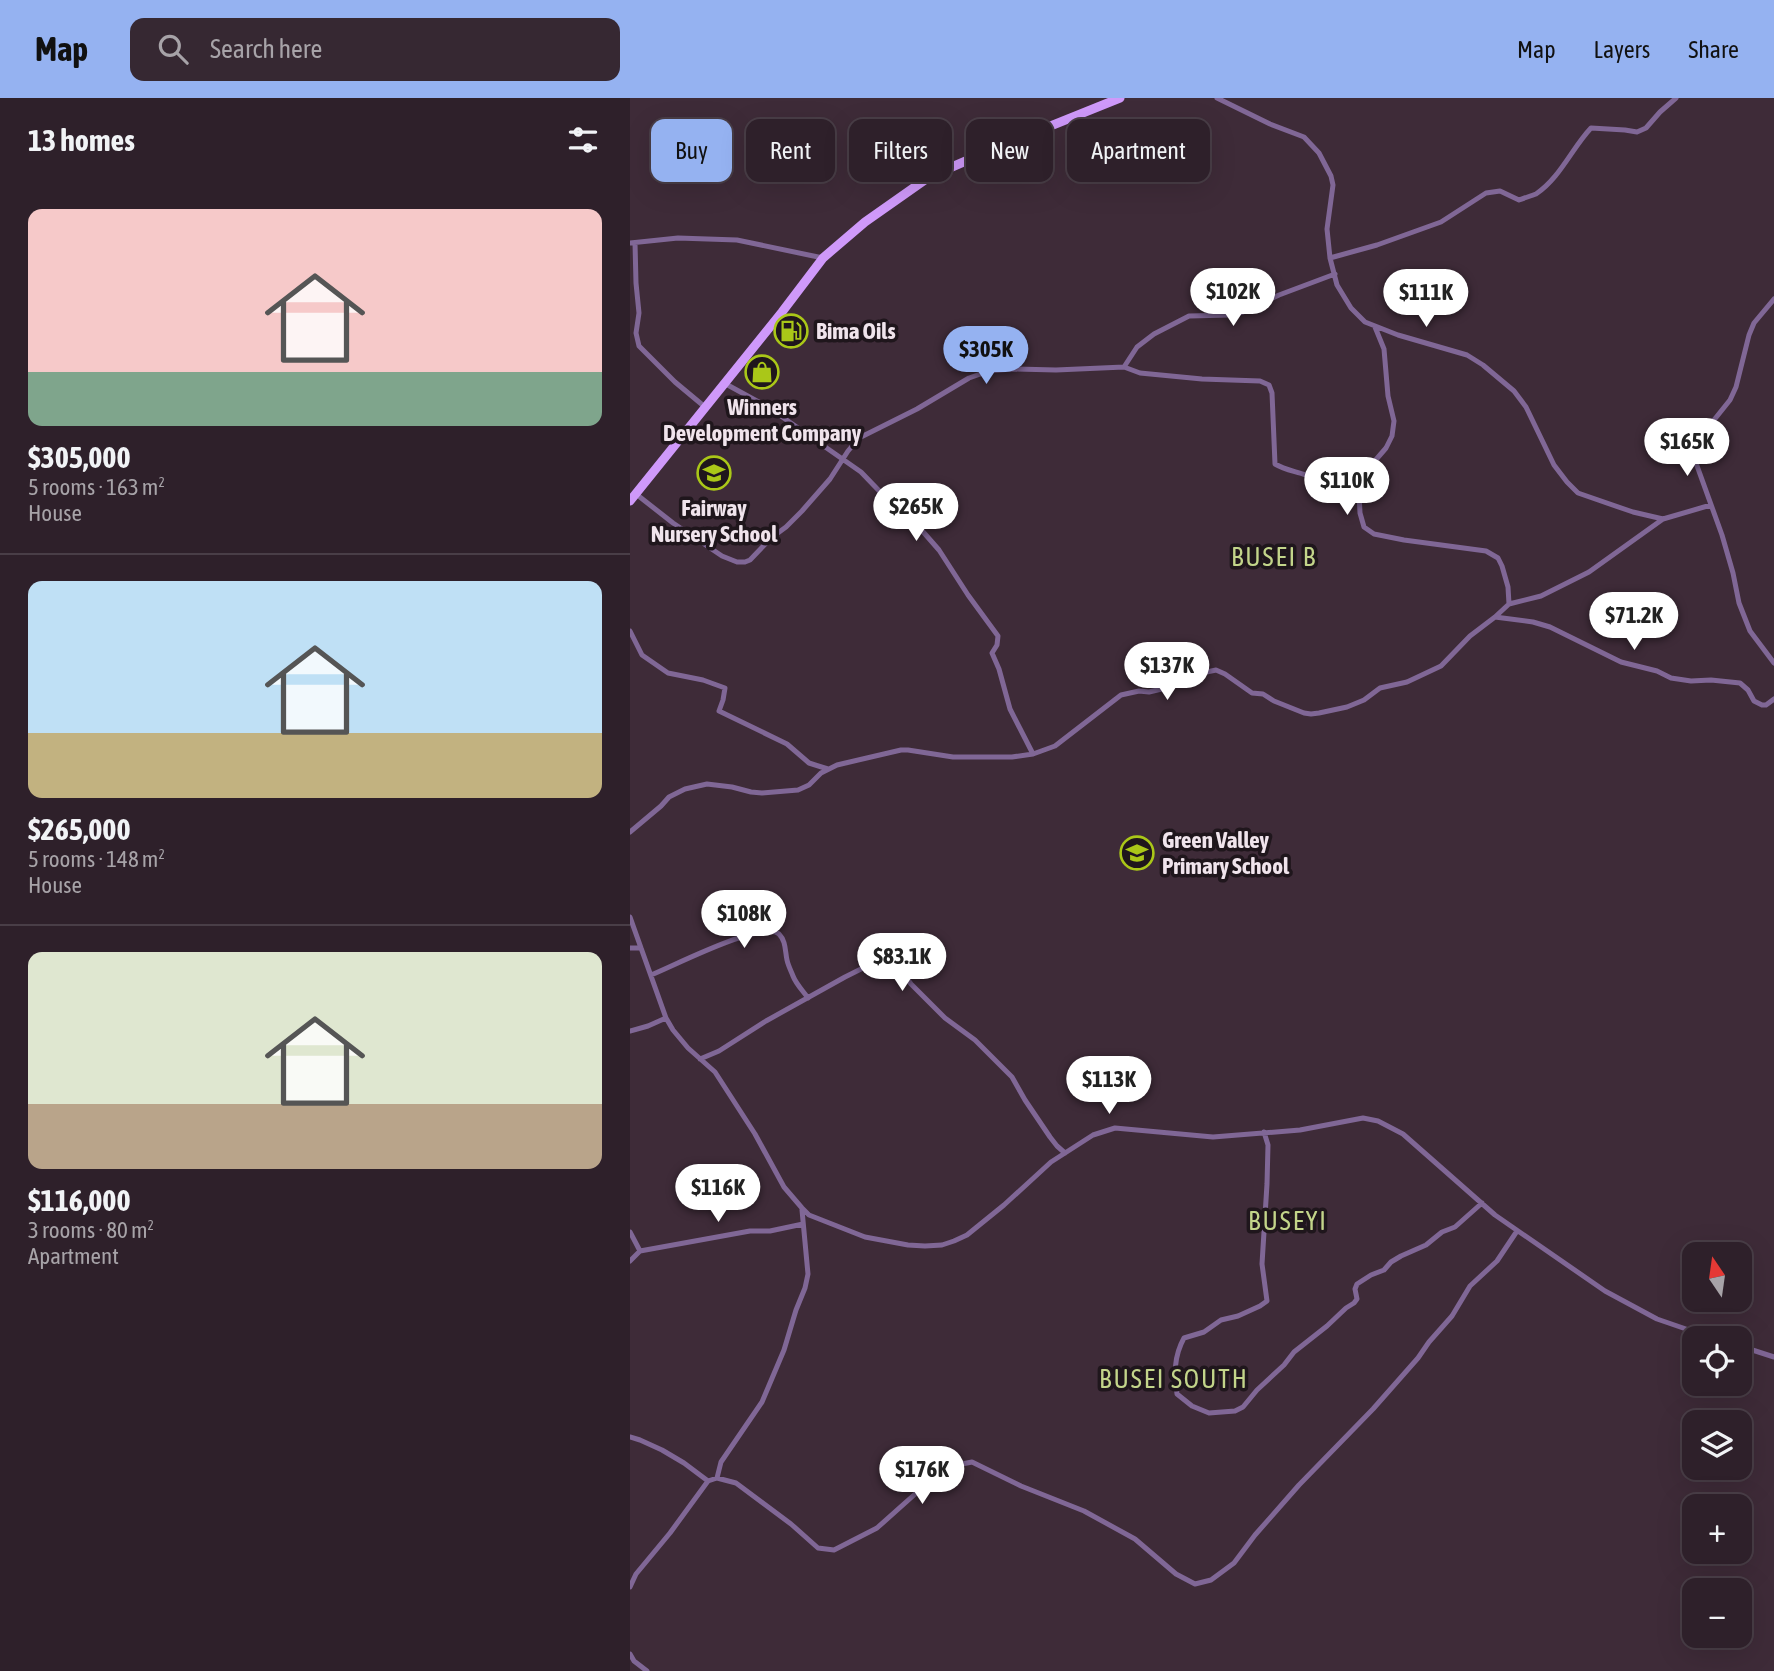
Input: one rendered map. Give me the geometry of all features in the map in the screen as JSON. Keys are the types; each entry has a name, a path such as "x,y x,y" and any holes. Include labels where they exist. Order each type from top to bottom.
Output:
{"main road":[{"path":"633,497 823,258 865,222 929,177 1120,98"}],"street":[{"path":"1217,98 1304,137 1319,153 1333,185 1327,229 1330,258 1338,285 1351,308 1365,322 1398,335 1467,355 1483,365 1514,391 1526,407 1554,465 1578,493 1622,509 1663,519"},
{"path":"1330,258 1377,245 1441,222 1486,193 1500,191 1519,200 1535,194 1555,176 1591,128 1637,132 1646,128 1676,98"},
{"path":"705,407 639,346 633,333 639,313 632,243 678,238 737,240 823,258"},
{"path":"1124,367 1137,347 1154,334 1189,316 1244,312 1279,295 1335,274"},
{"path":"1774,299 1754,323 1730,400 1703,429 1697,440 1696,463 1733,573 1739,603 1750,631 1774,663"},
{"path":"1375,327 1384,348 1388,397 1394,421 1392,436 1386,449 1367,470 1360,489 1360,513 1364,527 1374,534 1404,540 1486,551 1498,558 1503,566 1509,604"},
{"path":"633,497 722,556 745,562 802,511 830,479 859,438 918,409 969,378 989,371 1011,369 1124,367 1140,373 1202,380 1260,381 1269,385 1272,393 1275,464 1284,470 1327,483 1360,489"},
{"path":"724,383 768,407 837,456 844,458 911,518 939,550 976,608 998,636 992,653 1010,709 1033,754"},
{"path":"630,832 669,797 685,789 708,784 762,793 799,790 809,785 821,773 837,765 908,750 953,757 1012,757 1033,754 1055,746 1121,695 1166,688 1216,670 1252,693 1263,694 1304,713 1347,707 1364,700 1380,688 1408,682 1441,666 1470,636 1509,604 1541,596 1589,572 1663,519 1711,505"},
{"path":"1495,617 1550,627 1622,662 1657,671 1671,678 1740,683 1754,701 1762,705 1774,699"},
{"path":"630,631 642,655 668,673 703,680 725,688 719,711 787,744 809,763 828,769"},
{"path":"630,917 666,1018 688,1048 715,1072 785,1187 808,1215 864,1237 908,1245 942,1245 967,1235 1051,1162 1093,1135 1115,1128 1213,1137 1300,1130 1363,1118 1378,1121 1403,1134 1517,1231 1605,1291 1657,1319 1682,1328"},
{"path":"650,975 719,945 757,932 772,930 783,940 794,979 808,998"},
{"path":"630,948 641,947"},
{"path":"700,1059 719,1051 845,976 875,962 893,959 911,984 938,1011 975,1040 1012,1077 1050,1137 1065,1153"},
{"path":"630,1031 666,1018"},
{"path":"1264,1132 1268,1145 1268,1184 1262,1264 1267,1300 1260,1306 1221,1320 1204,1332 1184,1338 1178,1348 1175,1365 1177,1394 1192,1406 1209,1413 1235,1411 1243,1406 1294,1352 1354,1303 1357,1299 1357,1284 1454,1227 1482,1203"},
{"path":"717,1478 721,1462 757,1412 784,1350 805,1288 808,1274 802,1208"},
{"path":"630,1261 640,1251 803,1224"},
{"path":"630,1587 636,1574 708,1481 717,1478 736,1483 818,1548 834,1550 877,1528 933,1478 957,1465 972,1462 1094,1517 1135,1539 1176,1574 1195,1584 1211,1580 1234,1563 1299,1485 1418,1358 1452,1316 1470,1286 1497,1261 1517,1231"},
{"path":"630,1233 640,1251"},
{"path":"1752,1350 1774,1357"},
{"path":"630,1437 673,1457 708,1481"},
{"path":"630,1654 634,1661 647,1671"}],"place":[{"name":"Bima Oils","path":"791,331"},
{"name":"Winners Development Company","path":"762,372"},
{"name":"Fairway Nursery School","path":"714,473"},
{"name":"Green Valley Primary School","path":"1137,853"}],"district":[{"name":"BUSEI B","path":"1274,557"},
{"name":"BUSEYI","path":"1288,1221"},
{"name":"BUSEI SOUTH","path":"1174,1379"}]}
